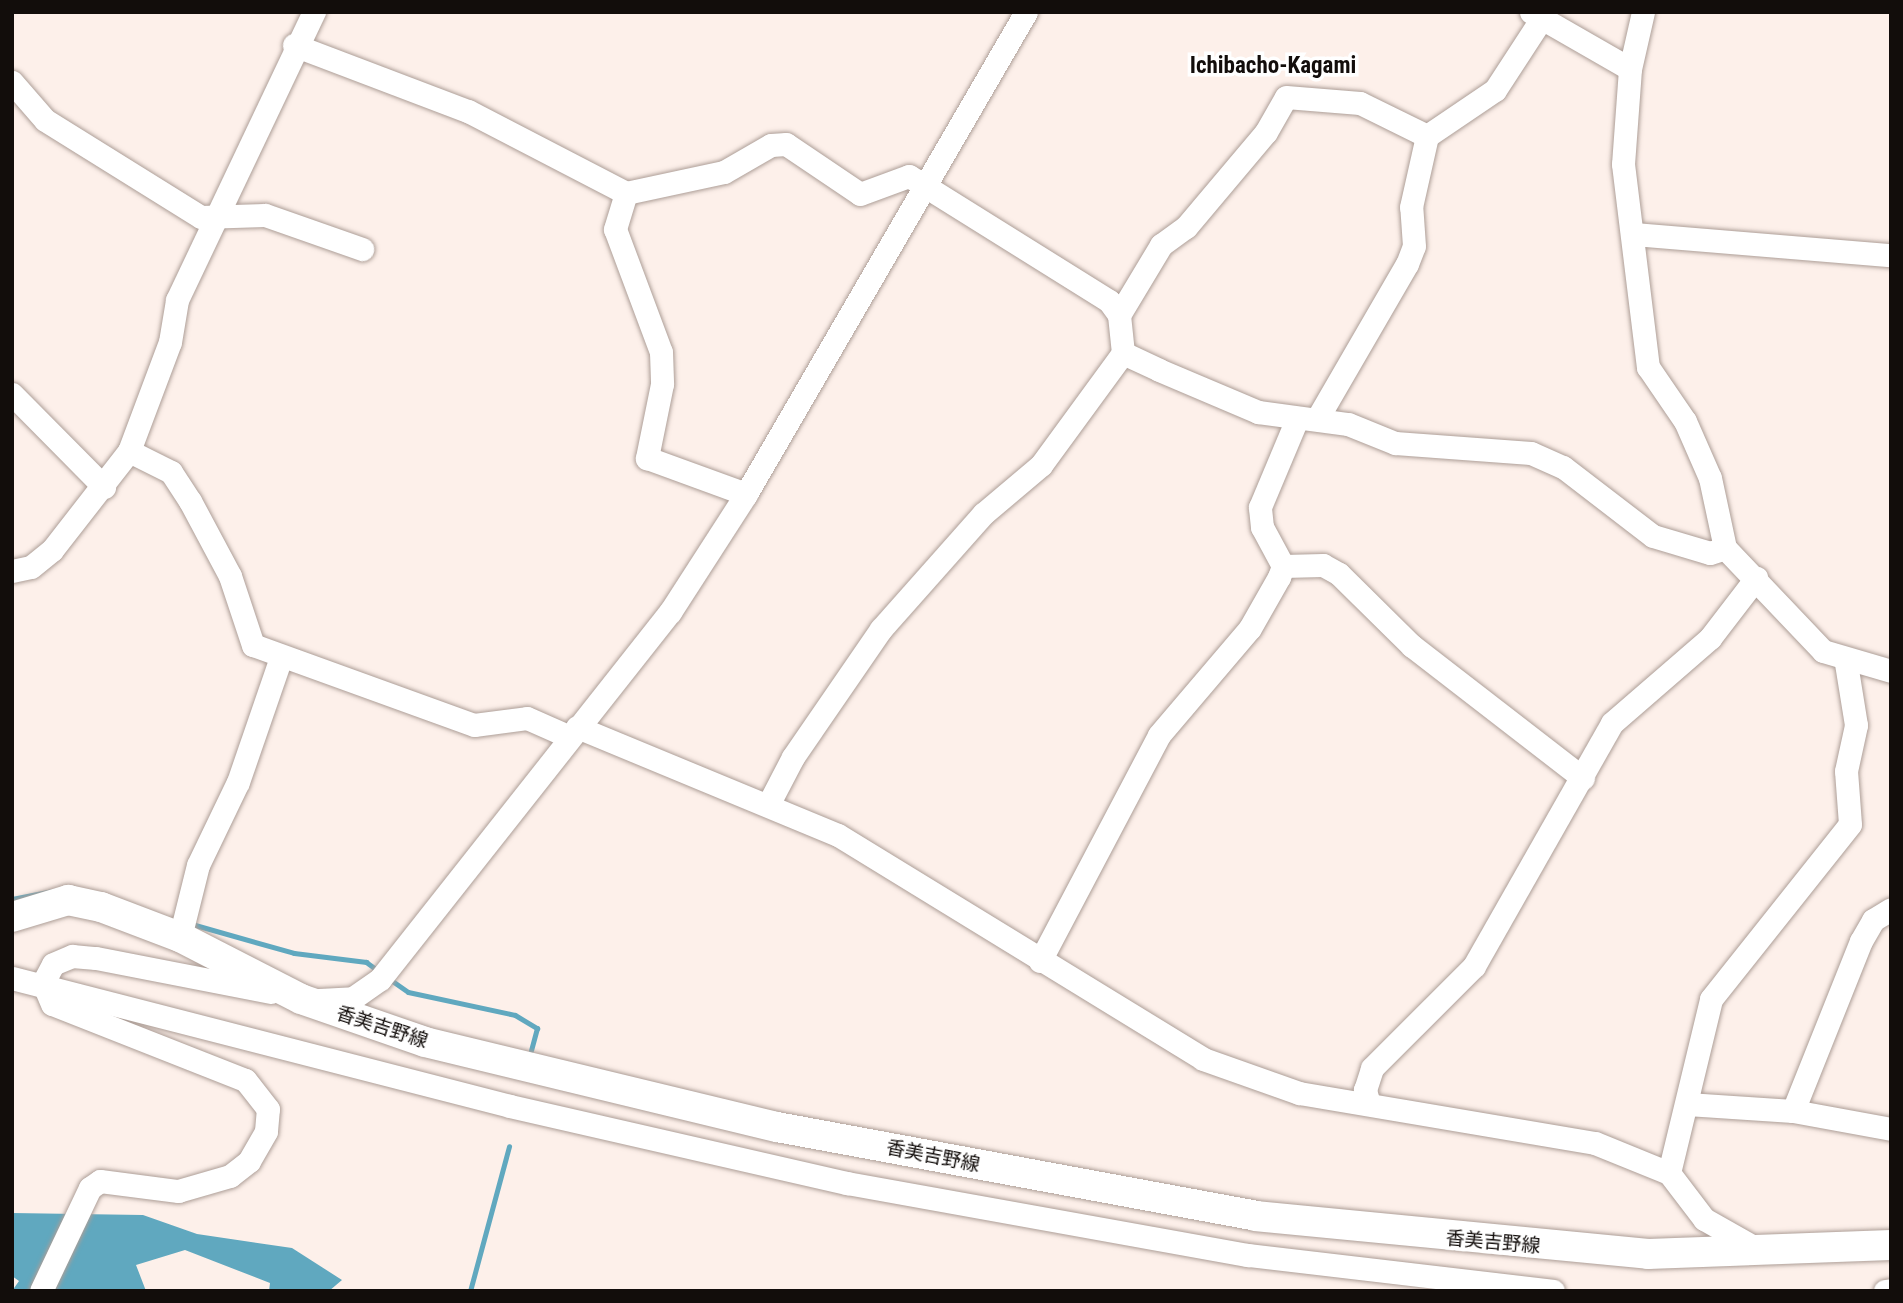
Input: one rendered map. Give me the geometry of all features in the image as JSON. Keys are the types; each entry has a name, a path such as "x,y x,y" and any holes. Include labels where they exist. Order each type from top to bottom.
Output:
{"main road":[{"name":"香美吉野線","path":"12,917 68,900 183,927 301,999 425,1042 777,1127 1255,1216 1635,1253 1891,1245"}],"street":[{"path":"12,571 31,567 52,550 104,487 129,451 170,342 177,300 294,45 314,12"},
{"path":"43,982 53,964 72,956 301,999 342,1001 384,974 670,612 746,494 1026,12"},
{"path":"1643,12 1630,69 1623,164 1648,368 1685,421 1710,478 1725,548 1823,651 1846,663 1891,671"},
{"path":"1283,566 1262,527 1260,507 1307,419 1408,264 1414,246 1411,207 1427,136 1495,90 1536,16 1630,69"},
{"path":"294,45 467,111 626,193 724,172 771,145 786,144 860,194 894,177 925,184 1109,301 1119,315 1123,353 1041,465 983,514 881,629 793,757 768,805"},
{"path":"12,82 45,120 153,189 216,219 265,215 362,249"},
{"path":"1119,315 1161,245 1186,227 1266,132 1286,97 1360,103 1427,136"},
{"path":"626,193 615,229 661,352 662,384 647,458 746,494"},
{"path":"1633,234 1891,254"},
{"path":"1123,353 1258,412 1307,419 1395,443 1531,453 1563,467 1653,536 1710,553 1725,548"},
{"path":"12,394 104,487"},
{"path":"129,451 171,472 230,576 253,645 280,660 474,725 527,718 573,732 768,805 838,835 1203,1059 1299,1093 1595,1143 1668,1173 1720,1233 1764,1251"},
{"path":"1283,566 1323,565 1339,574 1412,646 1583,778"},
{"path":"1040,961 1159,735 1250,628 1283,566"},
{"path":"1369,1104 1365,1090 1371,1068 1474,966 1612,723 1710,638 1756,578"},
{"path":"183,927 198,865 238,782 280,660"},
{"path":"1668,1173 1686,1104 1699,1025 1711,999 1850,824 1846,771 1856,725 1846,663"},
{"path":"1793,1111 1861,941 1873,920 1891,909"},
{"path":"12,978 43,982 510,1106 847,1183 1248,1255 1553,1291"},
{"path":"41,1291 80,1204 100,1181 178,1191 230,1176 249,1161 266,1131 268,1109 245,1080 52,1004 43,982"},
{"path":"1686,1104 1793,1111 1891,1129"},
{"path":"1885,1291 1891,1290"}],"water":[{"path":"12,1213 143,1215 197,1234 292,1248 342,1280 329,1291 269,1291 270,1283 185,1250 136,1265 146,1291 12,1291 19,1281 12,1276"}],"waterway":[{"path":"12,899 68,888"},
{"path":"188,923 294,953 366,962 377,970"},
{"path":"388,978 408,992 515,1015 537,1028 531,1050"},
{"path":"470,1291 509,1146"}],"district":[{"name":"Ichibacho-Kagami","path":"1273,66"}]}
